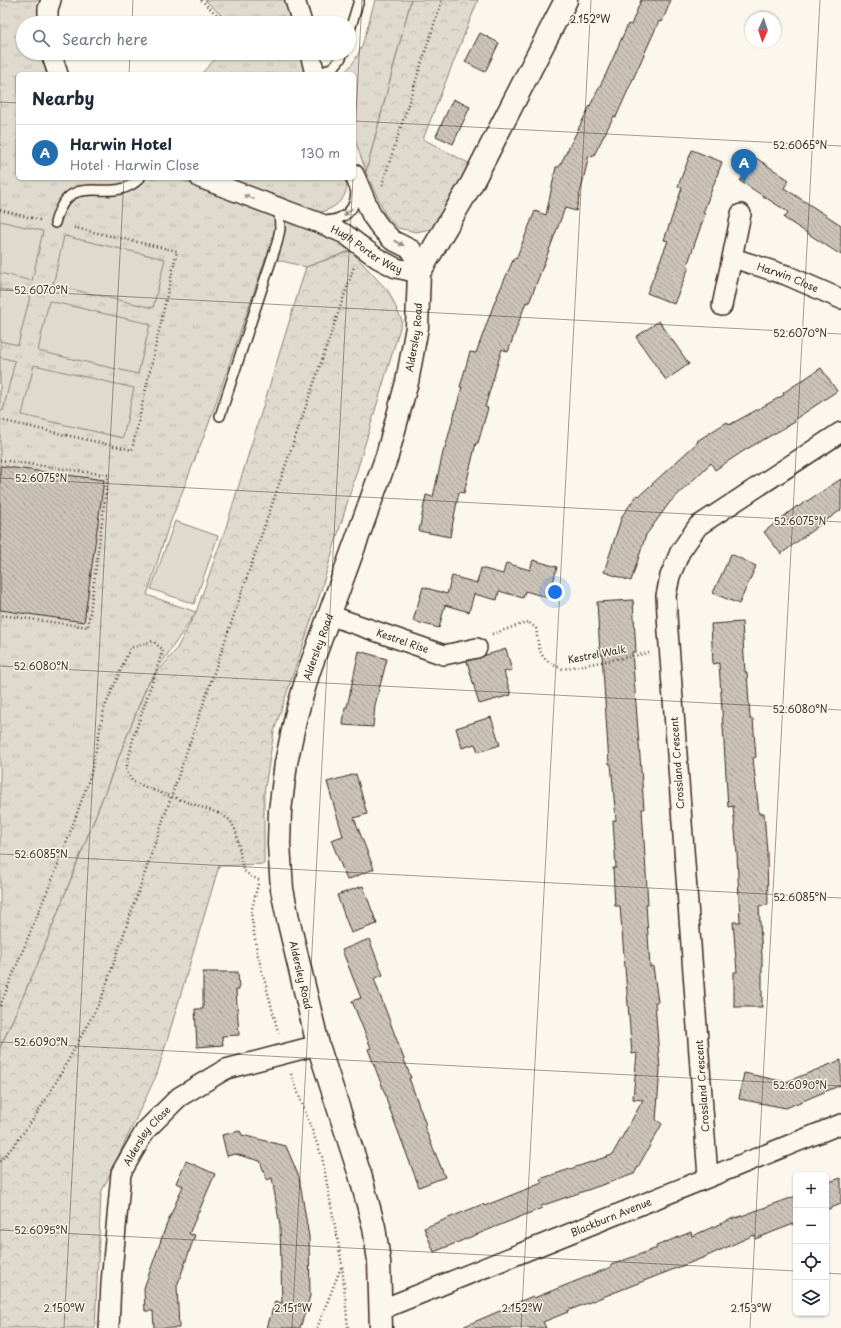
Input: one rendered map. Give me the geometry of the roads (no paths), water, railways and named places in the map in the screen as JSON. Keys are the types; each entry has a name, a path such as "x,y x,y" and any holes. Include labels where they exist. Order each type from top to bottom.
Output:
{"street":[{"path":"48,16 48,8 51,0"},
{"path":"295,0 300,16"},
{"name":"Aldersley Road","path":"380,1319 378,1261 374,1227 361,1178 318,1045 282,889 279,844 280,811 286,763 296,716 329,615 387,456 406,382 417,327 419,273 472,183 566,0"},
{"path":"53,60 57,72"},
{"path":"312,60 315,72"},
{"name":"Hugh Porter Way","path":"205,180 345,234 361,247 396,268 419,273 412,250 392,240 372,216 356,179"},
{"path":"722,306 741,214"},
{"name":"Harwin Close","path":"733,258 786,275 833,294 841,299"},
{"name":"Crossland Crescent","path":"708,1177 666,596 670,576 680,552 698,526 841,432"},
{"name":"Kestrel Rise","path":"329,615 444,655 477,648"},
{"name":"Aldersley Close","path":"109,1328 111,1283 121,1173 145,1131 179,1097 226,1069 318,1045"},
{"name":"Blackburn Avenue","path":"380,1319 708,1177 841,1124"}],"lane":[{"path":"354,16 359,0"},
{"path":"323,72 332,68 341,60"},
{"path":"55,223 63,204 75,193 91,189 118,190 127,188 137,180"},
{"path":"317,222 334,220 353,209 356,200 355,180"},
{"path":"220,416 277,243 280,229 280,209"}],"place":[{"name":"Harwin Hotel","path":"744,182"}]}
